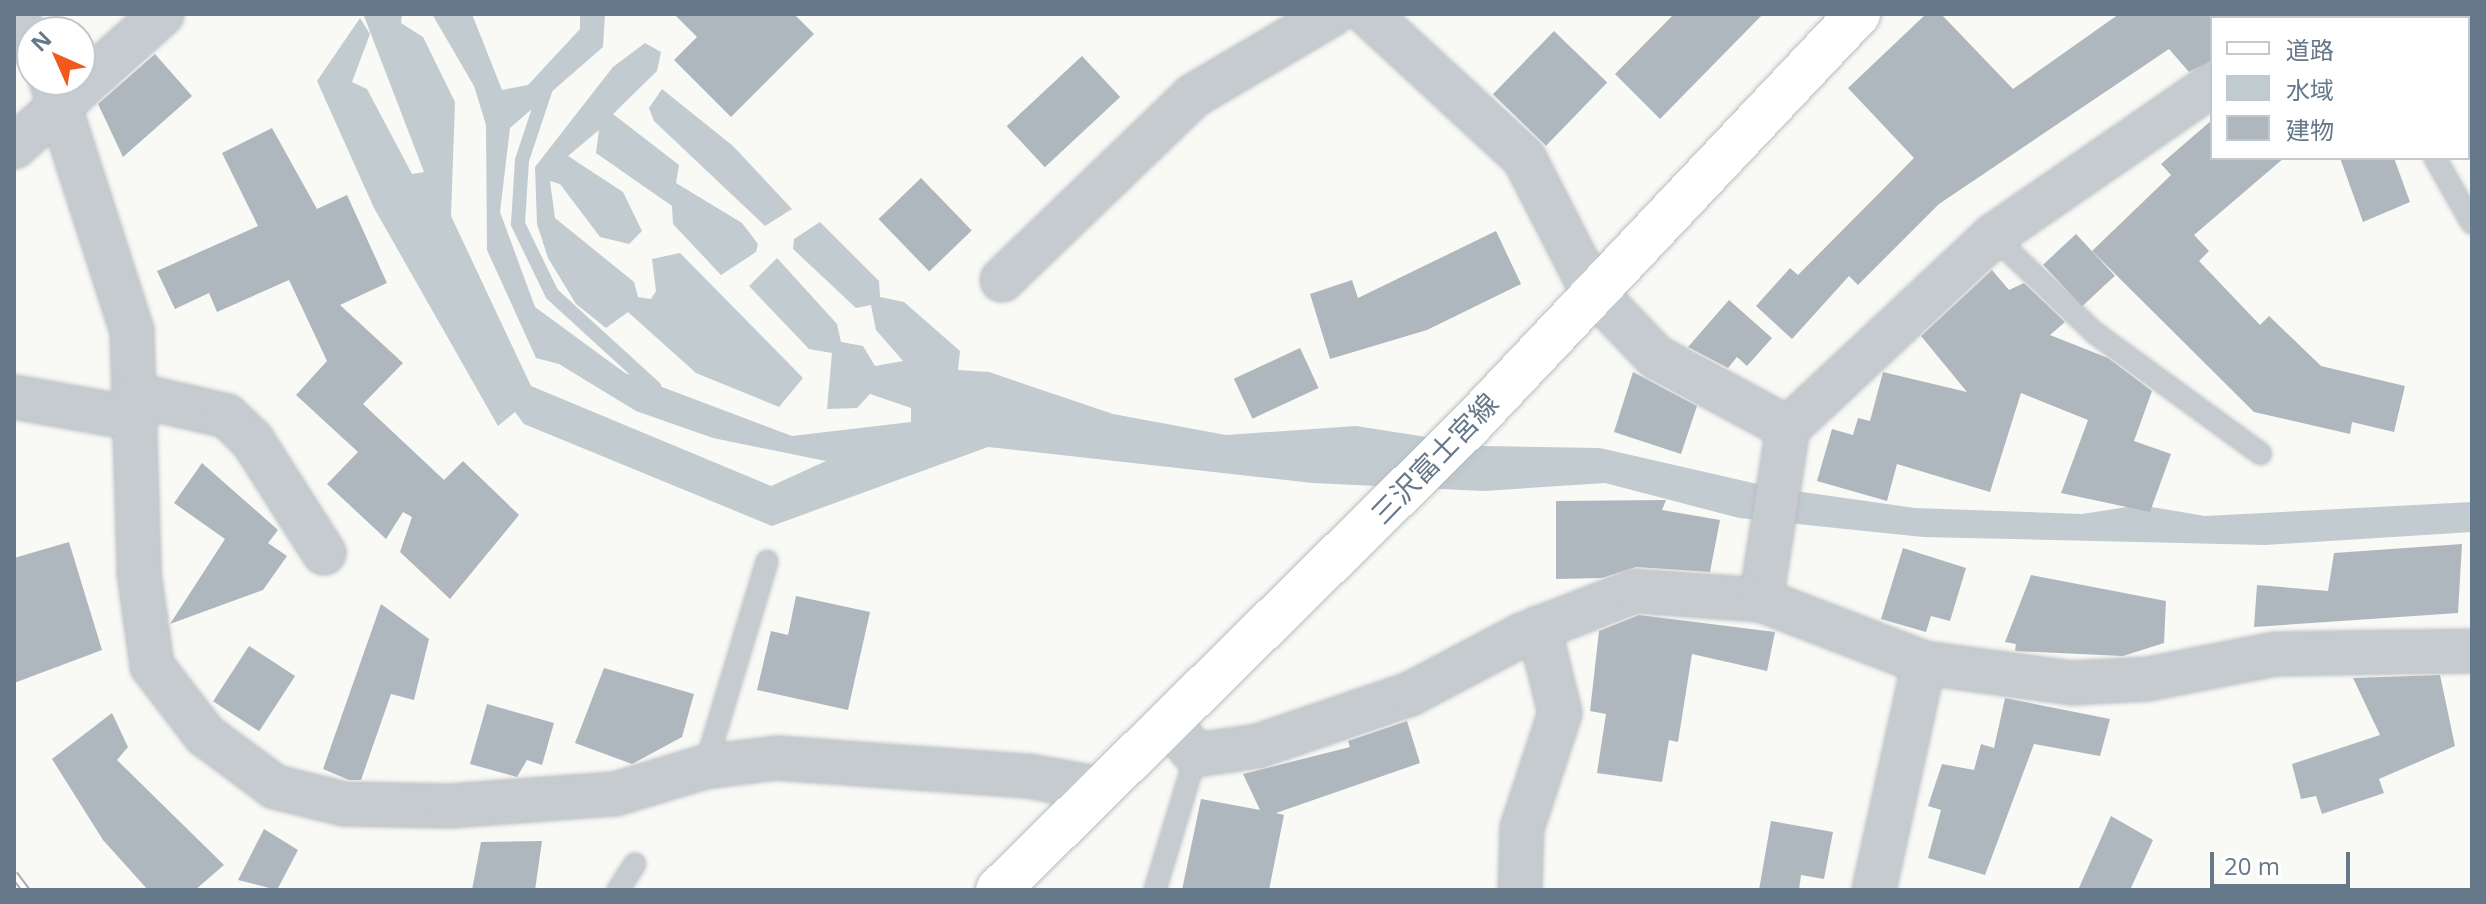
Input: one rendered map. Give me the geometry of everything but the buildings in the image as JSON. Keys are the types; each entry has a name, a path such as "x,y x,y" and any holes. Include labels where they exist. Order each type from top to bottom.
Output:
{"main road":[{"name":"三沢富士宮線","path":"998,890 1471,424 1591,289 1858,14"}],"street":[{"path":"96,62 162,14"},
{"path":"1002,280 1193,96 1332,14"},
{"path":"1368,14 1524,158 1591,289 1656,357 1788,428"},
{"path":"1761,600 1778,470 1788,428 1993,236 2210,86"},
{"path":"14,147 52,96"},
{"path":"58,96 132,331 139,573 152,666 205,735 275,787 344,804 450,806 615,794 705,767 776,758 1028,776 1101,789"},
{"path":"14,397 227,416 252,440 324,553"},
{"path":"1168,722 1196,755 1258,746 1410,694 1539,628 1635,591 1761,600 1924,663 2072,683 2148,679 2276,654 2472,651"},
{"path":"1520,890 1522,828 1560,713 1539,628"},
{"path":"1874,890 1924,663"}],"lane":[{"path":"2436,160 2472,223"},
{"path":"1993,236 2095,333 2261,454"},
{"path":"705,767 767,561"},
{"path":"1155,890 1196,755"},
{"path":"618,890 635,864"}],"water":[{"path":"402,14 401,23 423,37 455,102 451,216 531,386 771,486 826,461 713,438 636,411 559,364 536,358 487,250 486,125 474,86 432,14 472,14 502,90 528,85 580,29 580,14 605,14 603,47 510,128 500,212 535,307 625,373 792,436 911,422 911,408 870,394 857,408 827,409 832,353 809,349 749,286 777,258 837,324 841,342 863,346 875,366 903,361 876,330 871,305 856,308 793,249 794,239 820,222 879,281 880,297 904,302 960,351 958,370 989,372 1113,414 1226,435 1356,426 1484,446 1600,448 1775,488 1915,508 2082,514 2140,505 2205,516 2472,502 2472,532 2265,545 1923,537 1739,518 1605,483 1484,491 1313,483 988,447 772,526 524,424 515,412 498,426 374,208 317,81 360,18 370,34 352,82 367,89 412,174 424,172 364,16"},
{"path":"645,43 661,52 657,71 613,114 679,165 676,183 742,223 758,244 756,252 721,275 673,224 672,206 596,153 599,130 568,156 623,192 642,231 629,244 600,237 560,184 550,181 555,218 634,282 638,297 651,299 656,291 652,259 680,253 803,378 779,407 696,373 628,312 606,328 576,304 548,258 537,224 535,167 613,67"},
{"path":"662,89 733,146 792,209 765,226 654,121 649,108"}],"waterway":[{"path":"549,79 522,160 518,224 552,294 655,388"}],"railway":[{"path":"14,874 26,890"}]}
